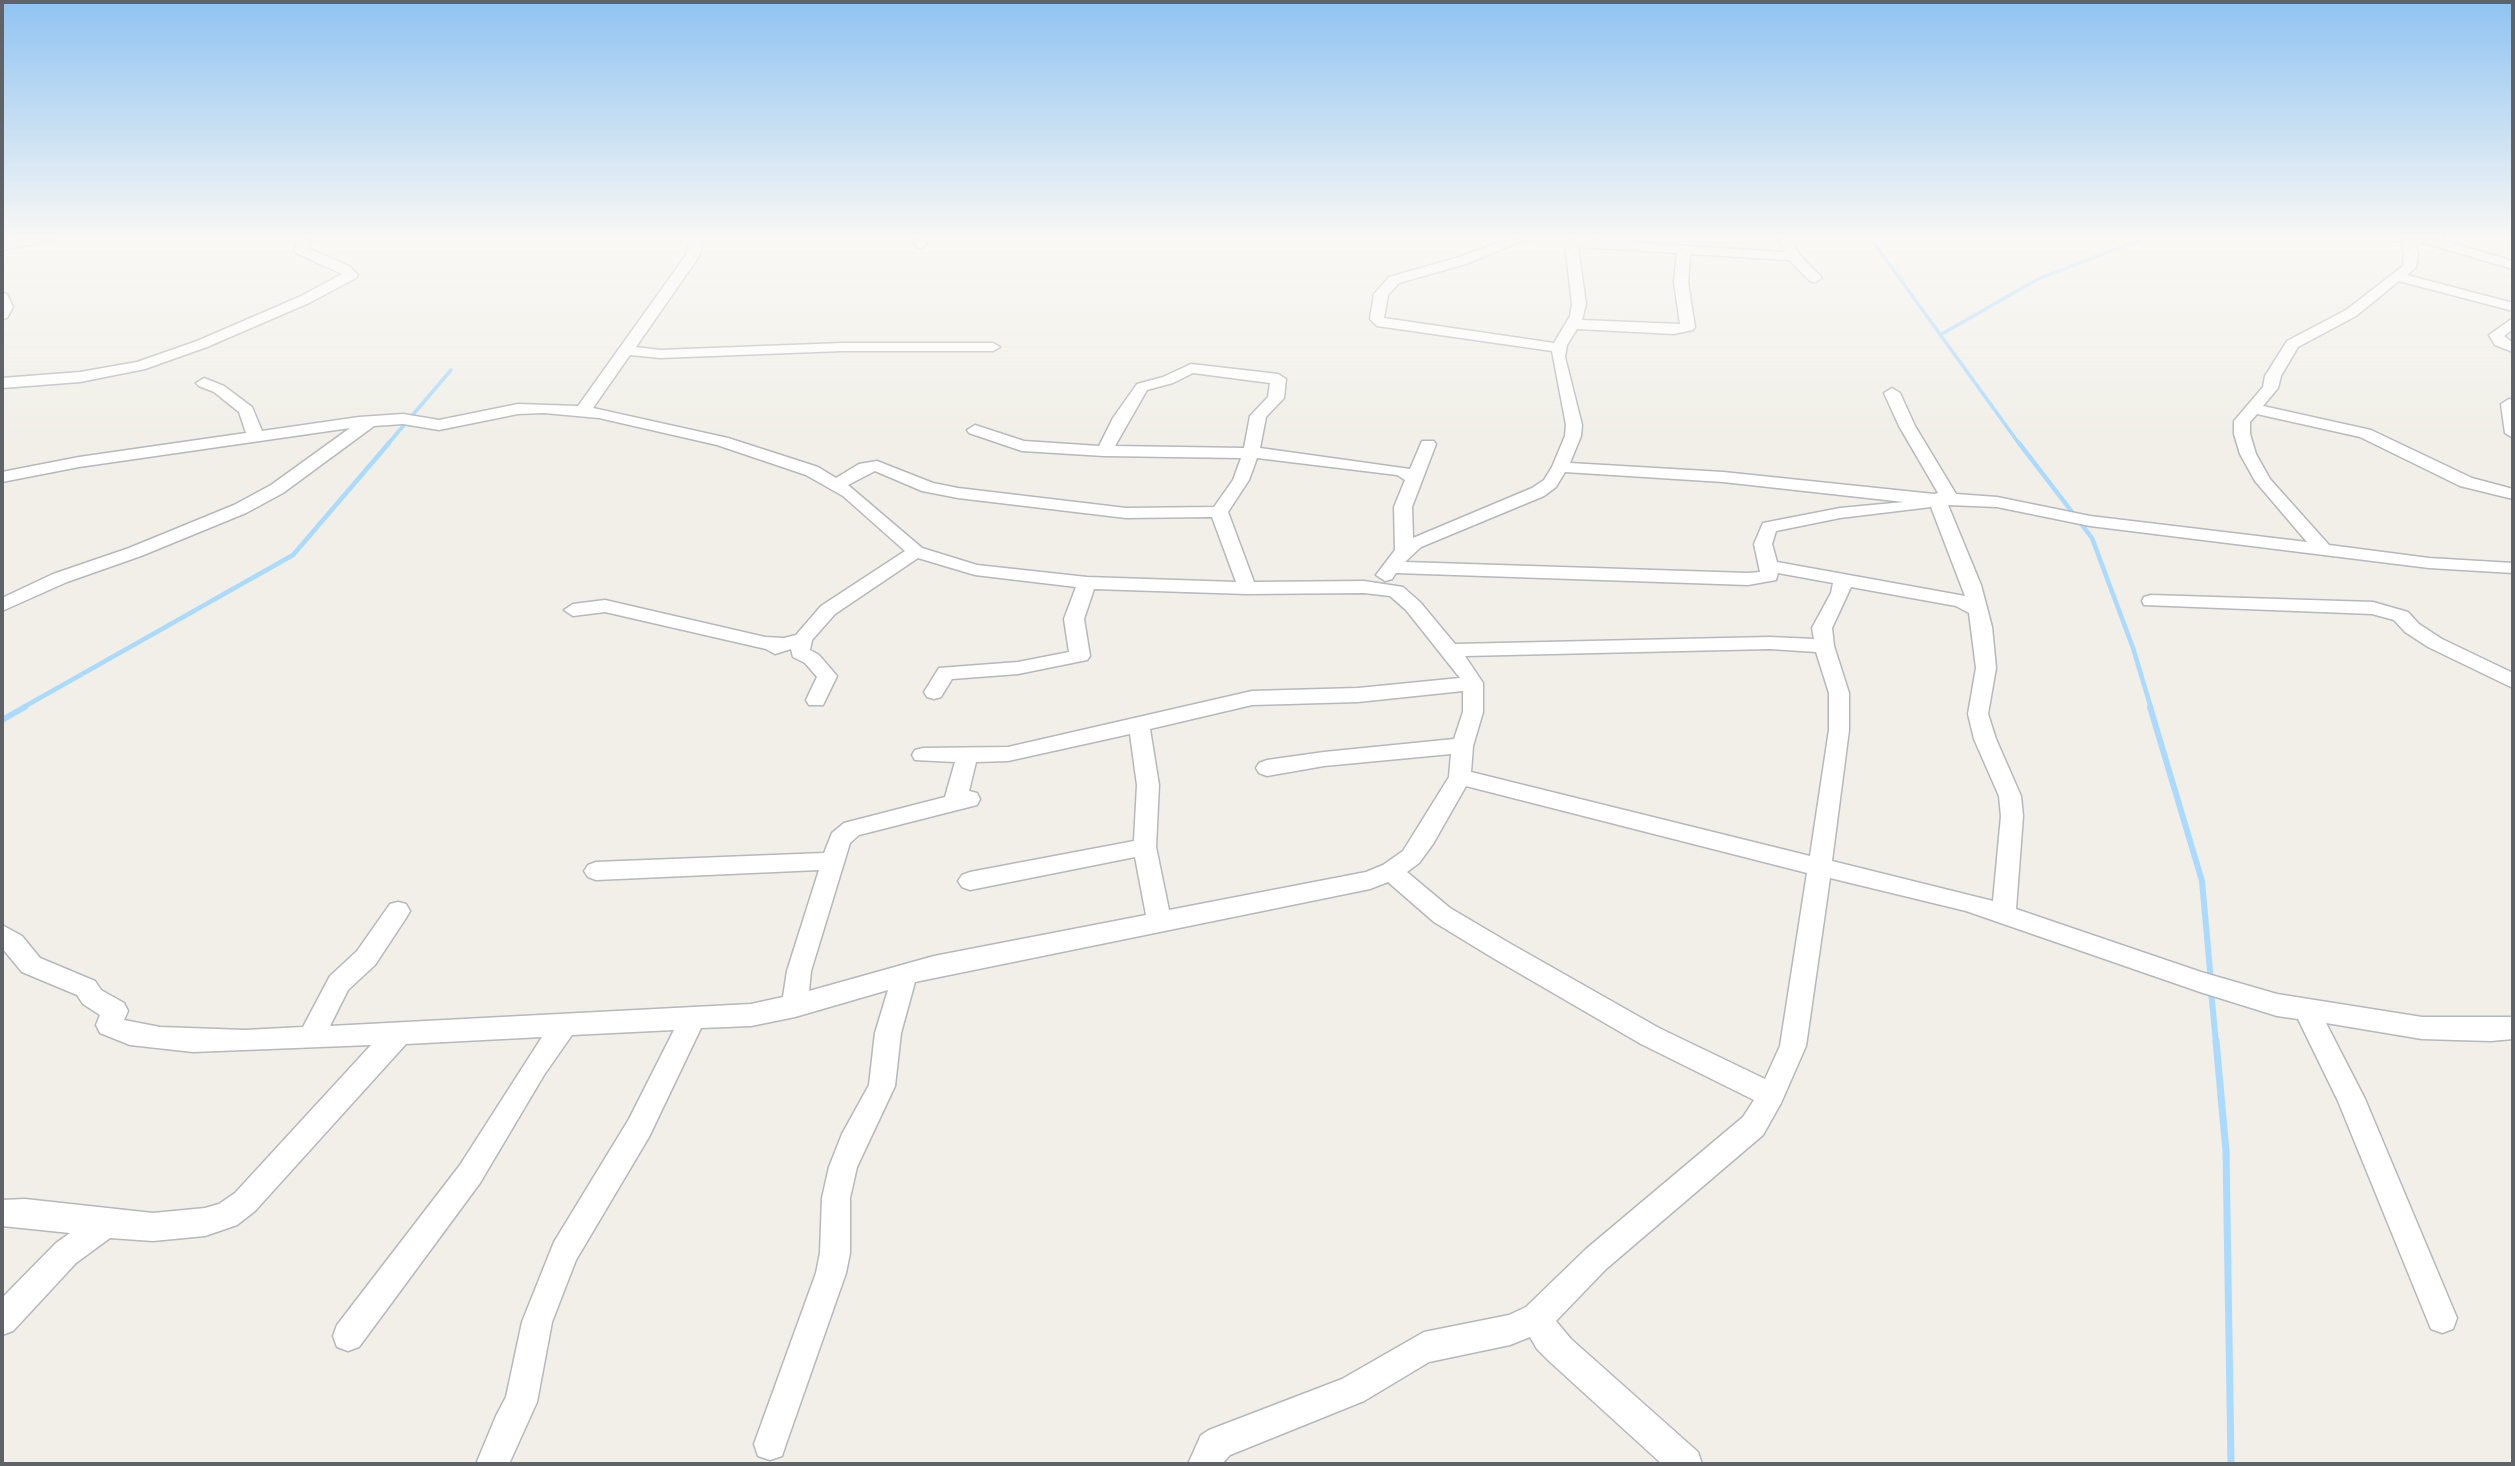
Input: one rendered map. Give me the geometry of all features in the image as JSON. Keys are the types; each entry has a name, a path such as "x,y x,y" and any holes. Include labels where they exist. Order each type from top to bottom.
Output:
{"street":[{"path":"2,383 80,377 140,366 202,344 294,304"},
{"path":"583,411 659,304"},
{"path":"1379,304 1377,319 1382,323 1559,348"},
{"path":"1376,588 1391,567 1415,543 1538,492 1550,484 1573,436 1574,425 1558,357 1559,348 1570,324 1577,316 1579,304"},
{"path":"1570,324 1674,330 1688,327 1684,304"},
{"path":"2323,549 2263,481 2248,454 2242,433 2242,421 2270,388 2273,376 2292,344 2362,304"},
{"path":"2513,322 2496,335 2500,342 2513,348"},
{"path":"627,350 660,354 842,347 993,347"},
{"path":"1104,451 1138,391 1191,368 1279,381 1276,398 1258,416 1251,453 1241,480 1219,512"},
{"path":"204,383 219,389 246,410 256,438"},
{"path":"1391,567 1748,579 1769,576 1763,544 1769,527 1840,513 1921,505 1948,495 1892,393"},
{"path":"2509,404 2513,432"},
{"path":"2253,408 2365,433 2466,482 2513,494"},
{"path":"2,477 68,463 370,421 410,420 439,425 518,409 583,411 722,441 812,471 837,484 916,552 975,569 1087,583 1247,588 1376,588 1396,591 1450,650 1473,684 1473,712 1462,746 1460,777 1425,838 1411,857 1391,871 1370,880 934,966 794,1006 751,1015 245,1041 193,1041 130,1034 109,1025 115,1011 92,997 86,988 31,965 13,943 2,935"},
{"path":"2,605 60,578 135,552 240,509 277,489 370,421"},
{"path":"975,430 1022,446 1104,451 1251,453 1401,471 1416,479"},
{"path":"1405,551 1403,507 1428,444"},
{"path":"837,484 865,468 877,466 928,487 958,493 1126,513 1219,512"},
{"path":"1560,467 1723,477 1937,500 1997,502 2090,521 2429,563 2513,568"},
{"path":"1937,500 1972,585 1982,627 1986,668 1978,714 1991,755 2006,785 2012,816 2004,913"},
{"path":"1219,512 1247,588"},
{"path":"816,700 827,676 812,659 800,653 803,639 828,610 916,552"},
{"path":"1769,567 1795,569 1961,601 1976,608"},
{"path":"1203,1464 1213,1447 1221,1442 1268,1426 1353,1390 1424,1348 1510,1330 1537,1318 1596,1259 1754,1126 1793,1046 1822,867 1839,730 1839,693 1824,646 1822,628 1840,593 1843,579"},
{"path":"934,692 946,673 1018,668 1080,656 1074,619 1087,583"},
{"path":"2151,601 2373,608 2401,616 2412,628 2435,642 2513,681"},
{"path":"573,610 605,606 782,644 775,648 803,639"},
{"path":"1450,650 1770,643 1824,646"},
{"path":"922,755 1008,754 1252,698 1358,695 1473,684"},
{"path":"1139,725 1147,785 1145,848 1159,920"},
{"path":"1268,768 1324,759 1462,746"},
{"path":"794,1006 799,971 840,839 852,829 970,799 955,795 961,786 967,753"},
{"path":"1460,777 2004,913 2226,991 2306,1010 2422,1028 2513,1028"},
{"path":"970,881 1145,848"},
{"path":"596,871 832,861"},
{"path":"1391,871 1442,915 1502,951 1650,1035 1771,1095"},
{"path":"312,1036 339,983 366,958 398,911"},
{"path":"770,1444 831,1273 835,1253 836,1198 843,1167 852,1143 882,1086 888,1033 905,974"},
{"path":"2306,1010 2351,1099 2442,1318"},
{"path":"493,1464 521,1402 537,1322 559,1262 639,1128 692,1020"},
{"path":"348,1336 470,1174 564,1026"},
{"path":"2,1213 25,1213 106,1224 153,1227 205,1222 227,1215 245,1202 400,1032"},
{"path":"2,1320 66,1253 106,1224"},
{"path":"1537,1318 1548,1338 1559,1350 1686,1464"}],"waterway":[{"path":"1918,304 1940,335"},
{"path":"1940,335 1994,304"},
{"path":"1940,335 2020,445"},
{"path":"387,445 451,370"},
{"path":"22,708 293,555 389,443"},
{"path":"2019,443 2092,538 2133,648 2151,708"},
{"path":"2,720 25,707"},
{"path":"2150,707 2202,881 2211,982"},
{"path":"2211,991 2216,1043"},
{"path":"2216,1041 2226,1151 2231,1464"}]}
